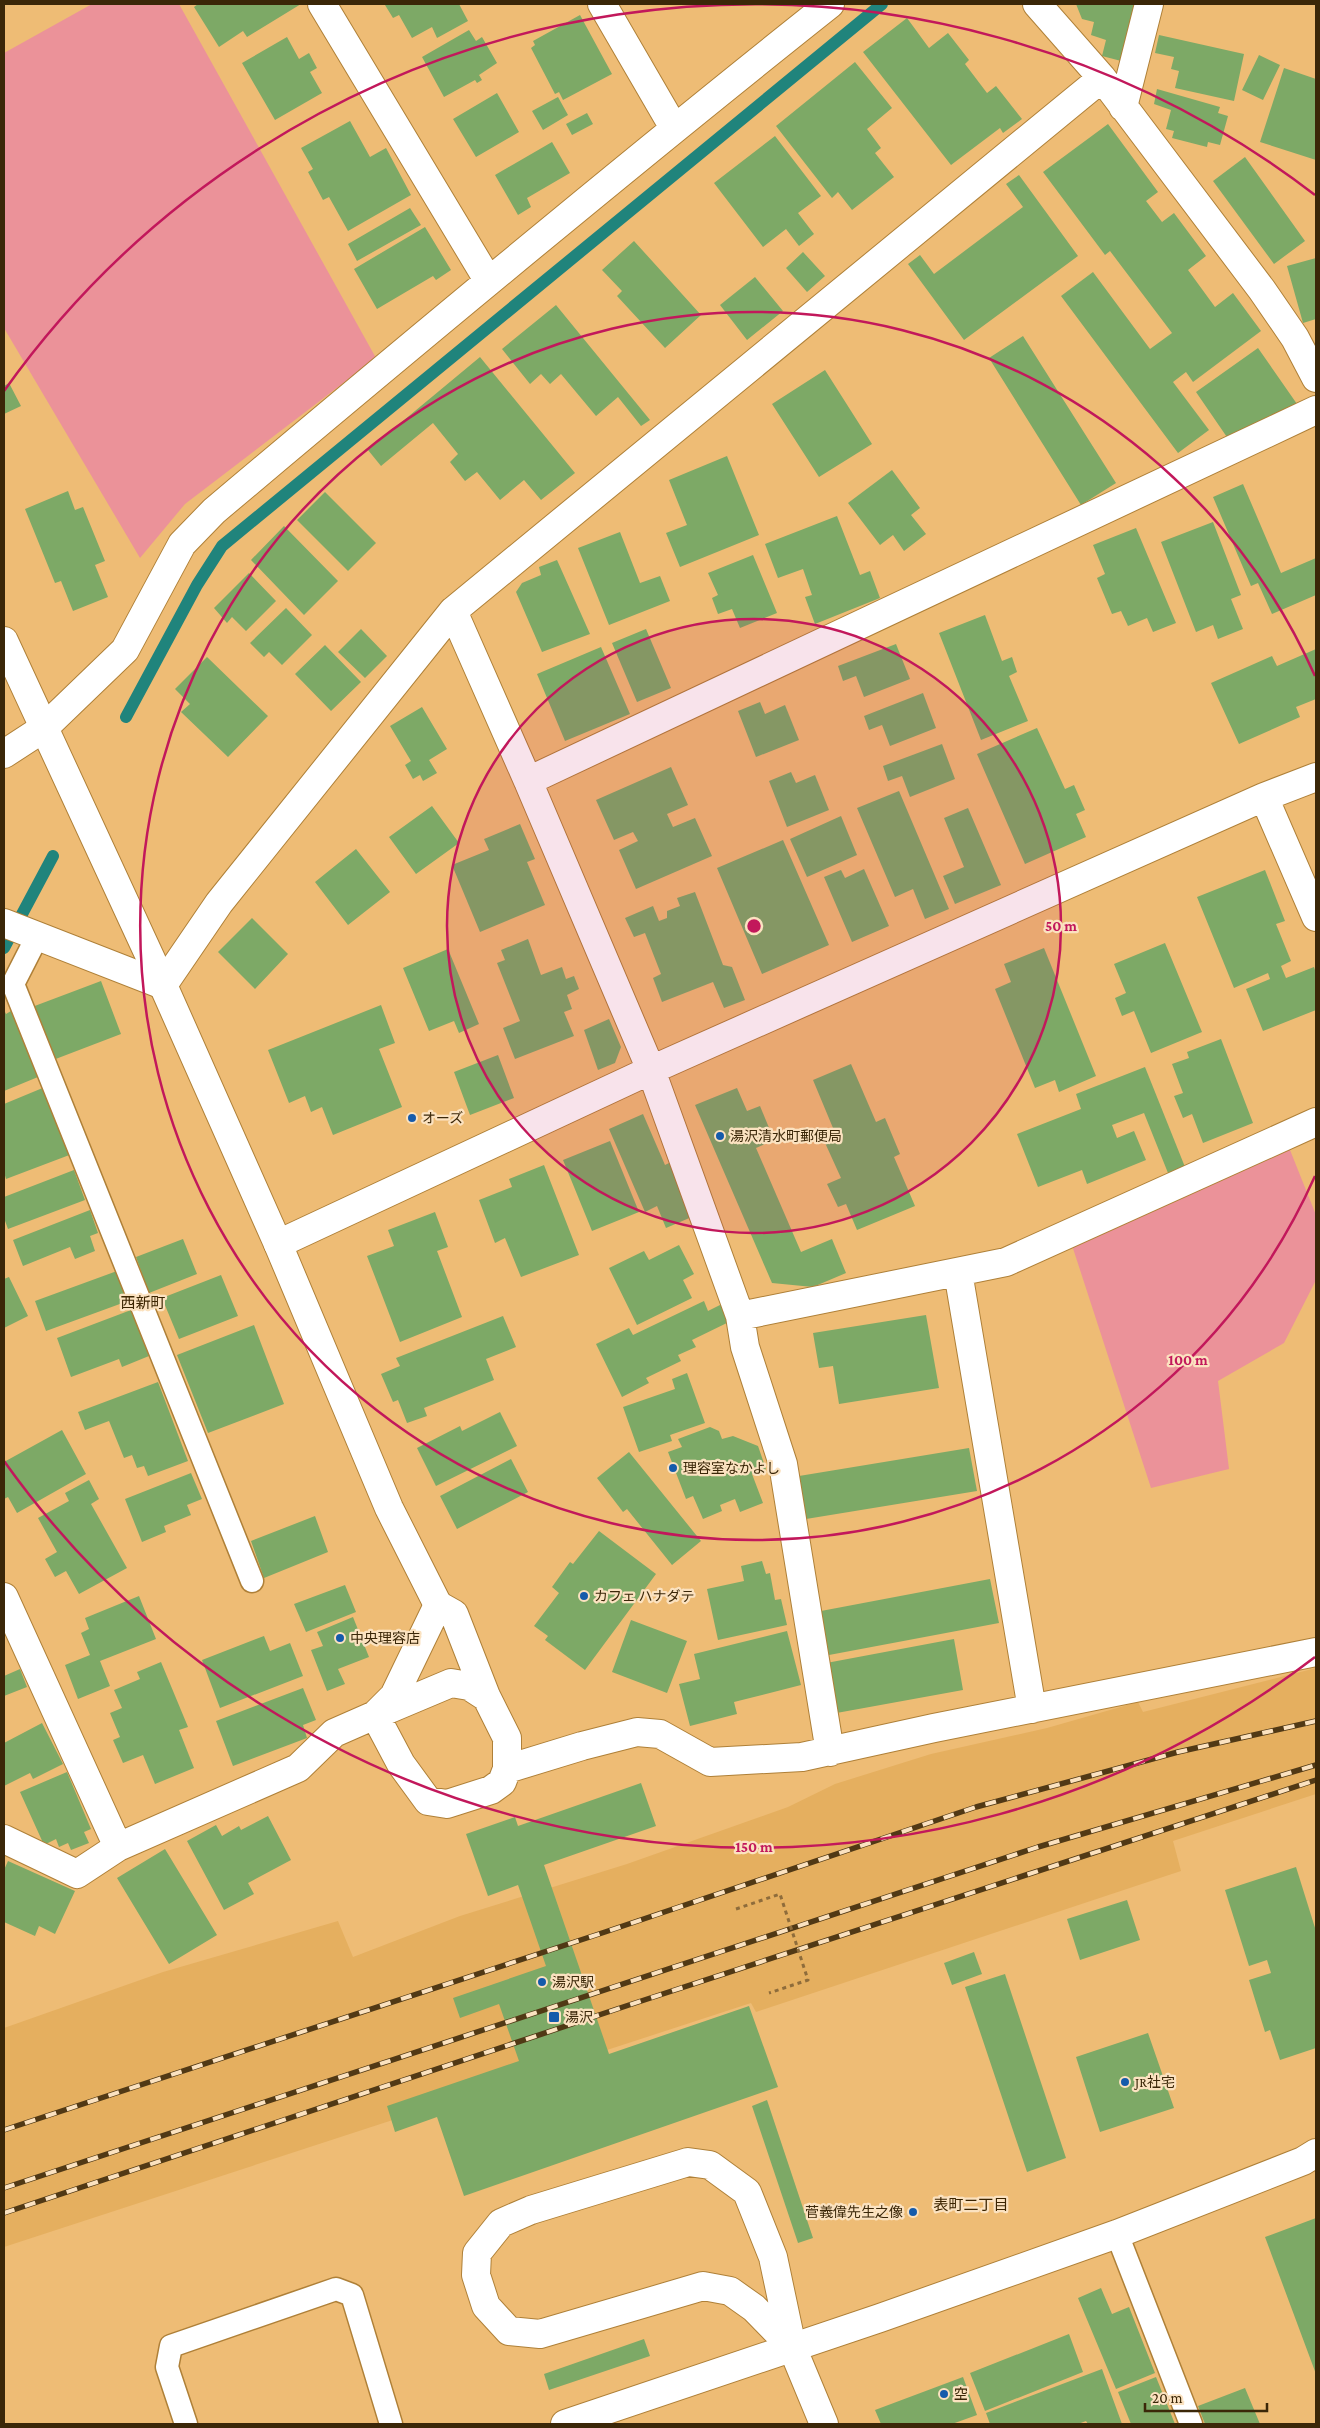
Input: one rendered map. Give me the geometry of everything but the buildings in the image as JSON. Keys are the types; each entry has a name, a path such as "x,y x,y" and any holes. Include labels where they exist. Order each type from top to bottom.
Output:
{"street":[{"path":"322,4 488,280"},
{"path":"602,4 674,128"},
{"path":"4,754 44,728 125,650 182,544 214,511 488,280 830,4"},
{"path":"1037,4 1102,78 1267,298 1295,338 1316,378"},
{"path":"1123,107 1149,4"},
{"path":"163,985 219,903 453,612 1102,78"},
{"path":"528,781 1316,410"},
{"path":"453,612 528,781 651,1070 740,1316 745,1347 783,1464 830,1752"},
{"path":"4,641 163,985 278,1244 389,1508 438,1605 454,1614 486,1696 507,1738 507,1769 502,1782 491,1790 447,1804 428,1801 401,1764 375,1715"},
{"path":"278,1244 651,1070 1264,797 1316,776"},
{"path":"1264,797 1316,918"},
{"path":"4,923 163,985"},
{"path":"740,1316 1006,1262 1316,1122"},
{"path":"958,1272 1032,1709"},
{"path":"4,1597 118,1847"},
{"path":"375,1715 394,1696 438,1605"},
{"path":"507,1769 582,1746 637,1732 660,1734 710,1762 802,1757 934,1728 1316,1652"},
{"path":"4,1839 77,1874 118,1847 298,1768 334,1733 375,1715 451,1683 469,1686 486,1696"},
{"path":"565,2424 1117,2234 1303,2161 1316,2153"},
{"path":"792,2347 754,2308 730,2291 703,2286 540,2334 509,2331 486,2306 476,2275 477,2253 501,2223 531,2210 688,2162 710,2165 747,2192 773,2257 792,2347 824,2424"}],"lane":[{"path":"38,935 13,984 252,1581"},
{"path":"1117,2234 1191,2424"},
{"path":"186,2424 167,2367 171,2346 336,2289 352,2295 391,2424"}],"path":[{"path":"736,1909 780,1894 808,1980 769,1993"}],"shaded area":[{"path":"92,4 179,4 376,358 185,504 140,558 4,328 4,53"},
{"path":"1284,1135 1316,1215 1316,1280 1284,1343 1218,1381 1229,1469 1151,1488 1068,1233"},
{"path":"1316,1668 1316,1794 1173,1841 1181,1871 756,2012 751,2003 4,2247 4,2028 163,1972 338,1921 353,1957 460,1916 627,1864 788,1807 835,1784 931,1754 1047,1728 1138,1702 1143,1712"}],"waterway":[{"path":"126,717 197,585 222,546 882,4"},
{"path":"4,948 53,856"}],"railway":[{"path":"4,2130 605,1932 976,1807 1178,1752 1316,1721"},
{"path":"4,2188 1038,1847 1316,1765"},
{"path":"4,2213 629,2005 1316,1780"}],"place":[{"name":"オーズ","path":"412,1118"},
{"name":"湯沢清水町郵便局","path":"720,1136"},
{"name":"理容室なかよし","path":"673,1468"},
{"name":"カフェ ハナダテ","path":"584,1596"},
{"name":"中央理容店","path":"340,1638"},
{"name":"湯沢駅","path":"542,1982"},
{"name":"湯沢","path":"554,2017"},
{"name":"JR社宅","path":"1125,2082"},
{"name":"菅義偉先生之像","path":"913,2212"},
{"name":"空","path":"944,2394"}],"district":[{"name":"西新町","path":"143,1303"},
{"name":"表町二丁目","path":"971,2205"}]}
